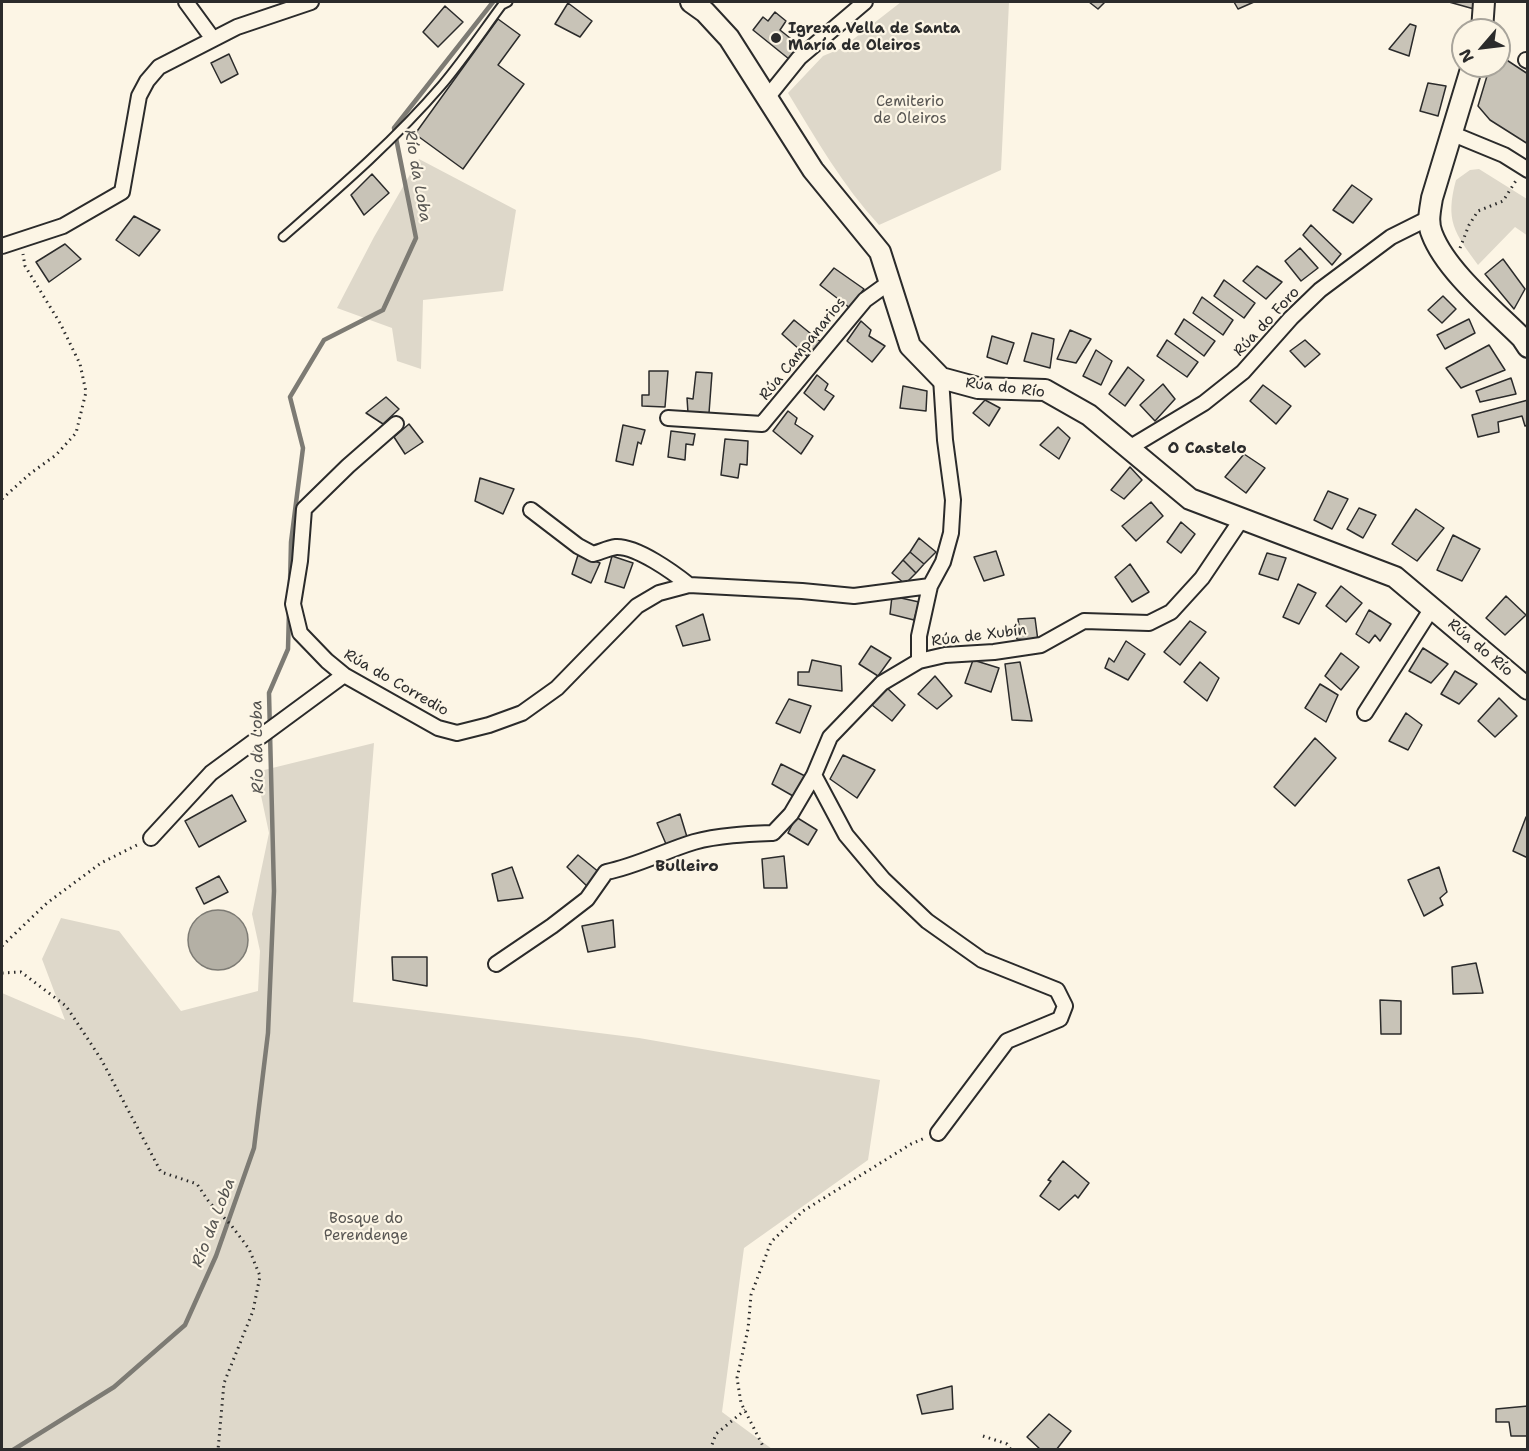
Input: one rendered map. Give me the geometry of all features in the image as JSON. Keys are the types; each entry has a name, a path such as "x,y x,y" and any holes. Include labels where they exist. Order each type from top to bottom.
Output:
{"street":[{"path":"186,2 213,39"},
{"path":"2,246 63,226 122,192 139,96 147,81 159,67 237,27 311,2"},
{"path":"691,2 705,12 729,38 813,170 880,252 910,346 941,378"},
{"path":"766,99 799,58 865,2"},
{"path":"1483,18 1484,2"},
{"path":"1469,78 1432,198 1429,218 1432,234 1449,265 1526,341"},
{"path":"1453,134 1504,155 1526,169"},
{"name":"Rúa do Foro","path":"1129,448 1204,403 1243,372 1291,318 1320,290 1391,237 1429,218"},
{"name":"Rúa Campanarios","path":"668,418 762,424 865,300 890,282"},
{"name":"Rúa do Río","path":"941,378 978,388 1045,390 1089,415 1190,499 1395,577 1527,689"},
{"name":"Rúa de Xubín","path":"941,378 945,440 953,500 951,533 943,562 930,586 919,636 919,661 945,655 994,652 1041,645 1084,621 1149,623 1171,612 1202,578 1241,520"},
{"name":"Rúa do Corredio","path":"396,424 304,509 300,561 293,604 300,633 344,675 438,728 457,733 522,713 557,688 638,606 659,593 689,585 854,596 930,586"},
{"path":"531,510 578,546 593,554 618,547 669,568 689,585"},
{"name":"Rúa do Río","path":"1365,714 1432,608"},
{"path":"496,964 587,899 606,872 627,868 696,842 744,834 774,833 791,813 814,775 830,737 882,683 919,661"},
{"path":"151,838 211,773 344,675"},
{"path":"814,775 846,836 884,879 927,921 982,960 1057,990 1065,1006 1060,1019 1007,1041 938,1133"}],"lane":[{"path":"283,237 339,189 396,133 441,85 502,5 508,2"}],"path":[{"path":"1455,271 1461,242 1478,211 1503,201 1526,169"},
{"path":"2,499 31,473 56,455 76,433 86,392 80,364 60,323 25,266 19,240"},
{"path":"2,946 47,903 101,863 151,838"},
{"path":"2,973 21,972 66,1006 101,1059 161,1172 196,1184 249,1249 260,1276 253,1311 224,1383 218,1449"},
{"path":"765,1449 741,1403 737,1378 748,1329 751,1295 771,1242 802,1210 911,1144 938,1133"},
{"path":"710,1449 716,1434 745,1410"},
{"path":"983,1436 1007,1444 1011,1449"}],"green space":[{"name":"Cemiterio de Oleiros","path":"901,2 1009,2 1001,170 879,225 842,178 788,93 823,56 842,48"},
{"path":"419,159 516,210 503,291 423,300 421,369 397,361 392,328 337,308 374,237"},
{"path":"1479,169 1527,199 1528,236 1515,227 1478,265 1458,234 1451,206 1456,180 1470,170"},
{"name":"Bosque do Perendenge","path":"374,743 353,1002 639,1038 880,1080 868,1160 744,1248 722,1412 772,1449 2,1449 2,993 65,1020 42,959 61,918 119,931 181,1011 258,991 260,951 252,914 269,833 256,772"}],"shaded area":[{"path":"212,910 224,910 240,918 246,928 248,940 246,952 240,962 224,970 212,970 196,962 188,946 188,934 196,918"}],"building":[{"path":"1089,2 1105,2 1098,9"},
{"path":"1234,2 1254,2 1238,9"},
{"path":"1449,2 1474,2 1474,9"},
{"path":"568,3 592,21 580,37 555,24"},
{"path":"445,6 463,22 438,47 423,32"},
{"name":"Igrexa Vella de Santa María de Oleiros","path":"775,12 786,21 780,30 800,46 789,59 753,30 763,17 768,21"},
{"path":"498,19 520,35 498,65 524,84 463,169 415,134"},
{"path":"1410,24 1416,26 1409,56 1389,49"},
{"path":"229,54 238,74 221,83 211,63"},
{"path":"1511,63 1528,74 1528,144 1490,120 1478,106 1486,78 1511,78"},
{"path":"1428,83 1446,86 1438,116 1420,111"},
{"path":"372,174 389,193 364,215 351,195"},
{"path":"1352,185 1372,199 1353,223 1333,210"},
{"path":"134,216 160,230 139,256 116,240"},
{"path":"1311,225 1341,254 1332,265 1303,235"},
{"path":"65,244 81,259 49,282 36,262"},
{"path":"1300,248 1318,268 1301,281 1285,261"},
{"path":"1503,259 1525,289 1514,309 1485,274"},
{"path":"1257,266 1282,282 1266,299 1243,281"},
{"path":"834,268 864,289 850,308 820,285"},
{"path":"1224,280 1255,303 1244,318 1214,296"},
{"path":"1443,296 1456,309 1442,323 1428,310"},
{"path":"1202,297 1233,320 1223,335 1193,313"},
{"path":"1184,319 1215,341 1204,356 1175,334"},
{"path":"1469,319 1475,333 1445,349 1437,335"},
{"path":"794,320 821,342 808,357 782,334"},
{"path":"861,321 871,330 869,336 885,346 872,362 847,341"},
{"path":"1070,330 1091,339 1076,363 1057,359"},
{"path":"1032,333 1054,339 1050,368 1024,361"},
{"path":"992,336 1014,343 1007,364 987,357"},
{"path":"1167,340 1198,362 1187,377 1157,356"},
{"path":"1305,340 1320,354 1305,367 1290,351"},
{"path":"1489,345 1505,370 1461,388 1446,368"},
{"path":"1096,350 1112,361 1101,385 1083,376"},
{"path":"1128,367 1144,380 1125,406 1109,394"},
{"path":"649,371 668,371 665,407 642,406 642,395 649,395"},
{"path":"696,372 712,373 709,413 688,413 687,398 693,399"},
{"path":"817,375 828,384 825,390 834,396 824,410 804,393"},
{"path":"1511,378 1516,394 1480,402 1476,391"},
{"path":"1163,384 1175,399 1155,421 1140,405"},
{"path":"1263,385 1291,406 1276,424 1250,401"},
{"path":"903,386 927,391 926,411 900,408"},
{"path":"386,397 399,409 383,424 366,413"},
{"path":"985,400 1000,408 989,426 973,413"},
{"path":"1528,400 1528,425 1525,426 1522,416 1498,422 1499,432 1478,437 1472,415"},
{"path":"788,411 797,418 795,424 813,436 801,454 773,431"},
{"path":"409,424 423,442 405,454 394,437"},
{"path":"623,425 645,430 641,444 638,442 633,465 616,461"},
{"path":"1058,427 1070,438 1059,459 1040,445"},
{"path":"671,431 695,434 693,445 686,444 685,460 668,457"},
{"path":"725,439 748,441 747,465 740,464 738,478 721,475"},
{"path":"1244,454 1265,468 1246,493 1225,477"},
{"path":"1130,467 1142,480 1124,499 1111,490"},
{"path":"480,478 514,489 503,514 475,501"},
{"path":"1328,491 1348,499 1332,529 1314,520"},
{"path":"1151,502 1163,516 1136,541 1122,526"},
{"path":"1359,508 1376,515 1363,538 1347,529"},
{"path":"1416,509 1444,528 1417,561 1392,544"},
{"path":"1181,522 1195,534 1181,553 1167,542"},
{"path":"1453,535 1480,549 1462,581 1437,570"},
{"path":"919,538 936,552 924,564 910,552"},
{"path":"996,551 1004,575 984,581 974,557"},
{"path":"910,552 924,564 916,573 903,560"},
{"path":"1267,553 1286,558 1278,580 1259,574"},
{"path":"578,555 600,563 591,583 572,574"},
{"path":"612,556 633,563 624,588 605,582"},
{"path":"903,560 916,573 905,584 892,573"},
{"path":"1130,564 1149,592 1132,602 1115,577"},
{"path":"1298,584 1316,593 1299,624 1283,617"},
{"path":"1341,586 1362,603 1346,622 1326,606"},
{"path":"892,596 919,602 914,620 890,614"},
{"path":"1506,596 1526,615 1505,635 1486,618"},
{"path":"1369,610 1391,624 1380,641 1375,635 1369,643 1356,634"},
{"path":"703,614 710,640 683,646 676,626"},
{"path":"1035,618 1038,641 1017,639 1014,627 1019,626 1018,619"},
{"path":"1190,621 1206,632 1180,665 1164,652"},
{"path":"1126,641 1145,654 1128,680 1105,668 1109,658 1114,662"},
{"path":"871,646 891,658 878,676 859,664"},
{"path":"1423,648 1448,664 1431,683 1409,671"},
{"path":"1341,653 1359,667 1341,690 1325,676"},
{"path":"812,660 841,666 842,691 798,685 798,672 809,672"},
{"path":"973,660 999,668 991,692 965,683"},
{"path":"1020,662 1032,721 1012,720 1005,664"},
{"path":"1200,662 1219,678 1207,701 1184,682"},
{"path":"1455,671 1477,684 1459,704 1441,694"},
{"path":"935,676 952,696 937,709 918,694"},
{"path":"1320,684 1338,695 1326,722 1305,708"},
{"path":"886,687 905,705 892,721 872,705"},
{"path":"1499,698 1517,716 1495,737 1478,721"},
{"path":"789,699 811,706 800,733 776,723"},
{"path":"1406,713 1422,725 1408,750 1389,741"},
{"path":"1315,738 1336,758 1295,806 1274,787"},
{"path":"843,755 875,770 857,798 830,779"},
{"path":"781,764 805,776 793,796 772,784"},
{"path":"232,795 246,821 199,847 185,821"},
{"path":"680,814 687,837 666,844 657,823"},
{"path":"796,817 817,830 808,845 788,833"},
{"path":"1526,817 1528,818 1528,858 1513,851"},
{"path":"578,855 600,873 589,888 567,867"},
{"path":"784,856 787,888 764,888 762,859"},
{"path":"512,867 523,898 498,901 492,874"},
{"path":"1439,867 1447,892 1440,898 1443,905 1424,916 1408,880"},
{"path":"219,876 228,892 204,904 196,888"},
{"path":"613,920 615,947 588,952 582,926"},
{"path":"392,957 427,957 427,986 393,980"},
{"path":"1476,963 1483,993 1453,994 1452,967"},
{"path":"1380,1000 1401,1001 1401,1034 1381,1034"},
{"path":"1063,1161 1089,1183 1078,1198 1075,1195 1059,1210 1040,1196 1051,1181 1048,1180"},
{"path":"952,1386 953,1409 922,1414 917,1395"},
{"path":"1528,1406 1528,1436 1511,1436 1509,1422 1496,1422 1496,1409"},
{"path":"1049,1414 1071,1431 1056,1450 1041,1450 1027,1437"}],"waterway":[{"name":"Río da Loba","path":"290,584 291,542 303,448 290,397 324,340 383,310 416,238 394,128 493,2"},
{"name":"Río da Loba","path":"13,1450 114,1387 185,1325 216,1256 254,1148 268,1033 274,891 269,693 288,649 289,611"}],"place":[{"name":"Igrexa Vella de Santa María de Oleiros","path":"776,38"}],"district":[{"name":"O Castelo","path":"1207,449"},
{"name":"Bulleiro","path":"687,867"}]}
